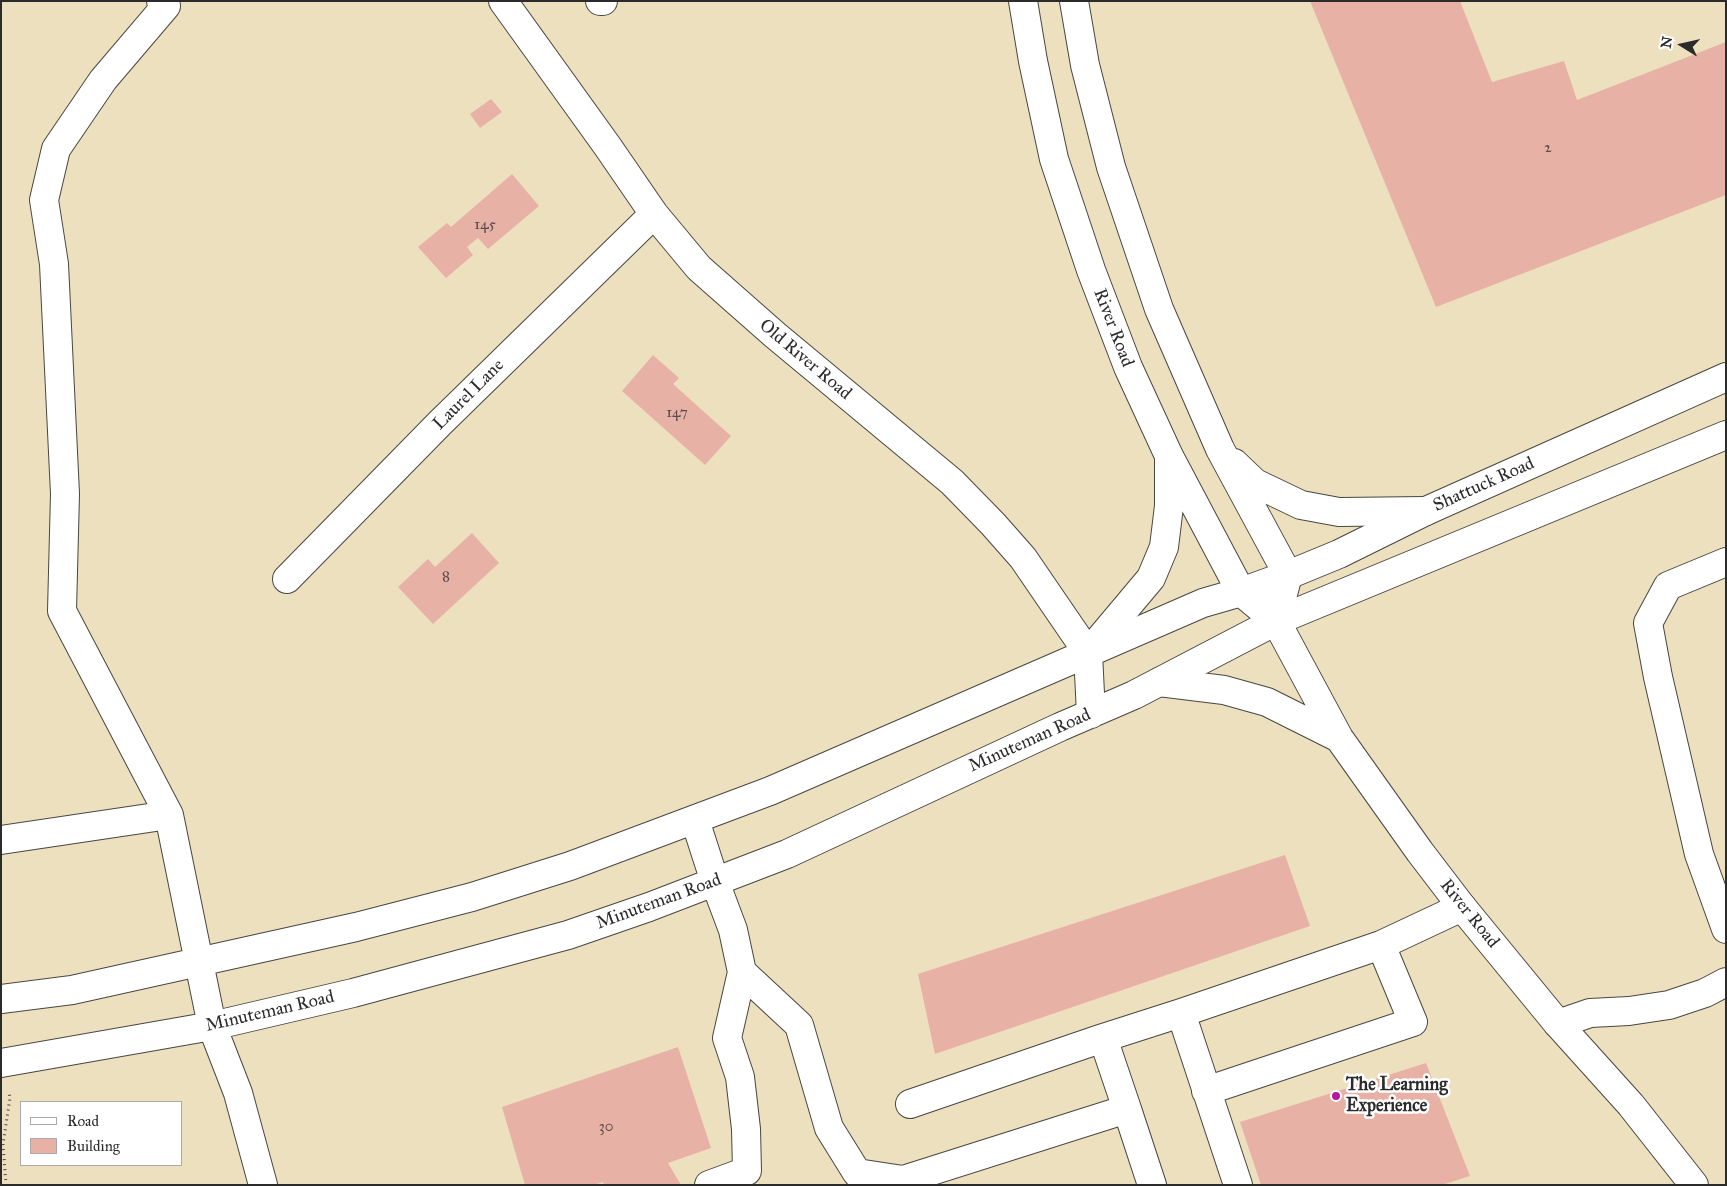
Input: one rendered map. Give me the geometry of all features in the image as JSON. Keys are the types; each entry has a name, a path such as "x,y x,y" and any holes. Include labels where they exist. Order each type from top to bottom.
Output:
{"street":[{"path":"160,1 166,6 103,80 56,149 44,200 54,264 66,494 62,611 169,815 212,1026 238,1093 263,1185"},
{"name":"Old River Road","path":"503,1 654,214 699,268 774,335 952,482 1023,558 1088,653"},
{"name":"River Road","path":"1023,1 1033,61 1054,159 1091,270 1128,368 1169,456 1241,592 1276,621 1339,738 1420,852 1462,907 1558,1024 1631,1105 1694,1185"},
{"path":"1074,1 1084,65 1110,166 1158,309 1220,449 1288,576 1276,621"},
{"name":"Laurel Lane","path":"287,579 440,423 654,214"},
{"name":"Shattuck Road","path":"1241,592 1288,576 1339,554 1426,511 1726,377"},
{"path":"1276,621 1726,435"},
{"path":"1220,449 1255,482 1301,505 1339,512 1426,511"},
{"path":"1091,714 1088,653 1152,578 1164,547 1169,506 1169,456"},
{"path":"1726,562 1668,586 1648,623 1658,677 1699,854 1726,929"},
{"path":"1,1000 72,990 356,927 472,897 570,866 695,820 856,755 1203,603 1241,592"},
{"name":"Minuteman Road","path":"4,1062 212,1026 372,988 568,935 787,854 1134,695 1276,621"},
{"path":"1159,682 1224,690 1267,702 1339,738"},
{"path":"1,840 169,815"},
{"path":"695,820 714,882 733,930 742,972 727,1038 740,1077 746,1129 747,1170 709,1185"},
{"path":"910,1104 1381,946 1462,907"},
{"path":"1206,1092 1413,1022 1381,946"},
{"path":"742,972 799,1025 828,1128 857,1174 902,1180 1126,1109"},
{"path":"1558,1024 1590,1013 1628,1011 1669,1005 1705,993 1726,982"},
{"path":"1181,1013 1238,1185"},
{"path":"1103,1038 1152,1185"}],"path":[{"path":"4,1062 10,1098 3,1144 6,1185"}],"building":[{"path":"1310,1 1460,1 1492,82 1564,61 1577,100 1726,42 1726,195 1436,307"},
{"path":"491,99 502,112 480,128 470,114"},
{"path":"512,174 539,206 488,249 478,238 467,247 473,255 446,278 418,247 447,223 451,227"},
{"path":"653,355 679,378 673,384 731,436 705,465 622,391"},
{"path":"472,533 499,563 433,624 398,587 428,559 435,567"},
{"path":"1285,855 1310,926 935,1054 918,974"},
{"path":"678,1047 711,1148 668,1163 681,1185 604,1185 603,1182 594,1185 525,1185 502,1107"},
{"path":"1426,1063 1470,1176 1442,1185 1261,1185 1240,1122"}],"place":[{"name":"The Learning Experience","path":"1336,1096"}]}
